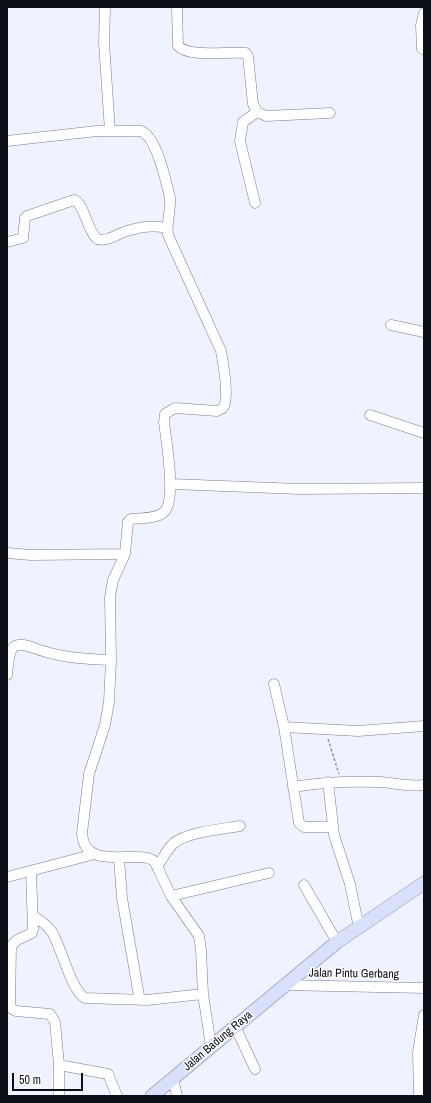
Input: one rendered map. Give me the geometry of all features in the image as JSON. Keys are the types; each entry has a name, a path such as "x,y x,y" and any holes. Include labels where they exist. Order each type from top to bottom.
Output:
{"main road":[{"name":"Jalan Badung Raya","path":"152,1096 283,985 337,942 424,883"}],"street":[{"path":"105,7 104,43 110,131"},
{"path":"177,7 178,46 182,50 194,52 232,52 246,54 248,56 253,104 257,112 266,116 330,113"},
{"path":"422,49 421,36 424,13"},
{"path":"255,203 240,141 243,122 257,112"},
{"path":"7,141 110,131 141,131 147,133 151,138 170,198 171,206 167,228 180,263 213,334 224,366 225,405 222,409 216,411 175,408 165,414 164,422 171,484 167,507 164,512 158,516 131,519 128,522 125,554 113,580 110,597 111,660 109,702 105,725 88,774 82,833 83,843 87,849 95,854 119,858 152,860 157,867 170,896 199,936 203,994 211,1046"},
{"path":"7,242 23,238 25,218 27,216 74,200 80,204 89,228 97,239 109,239 135,229 158,226 167,228"},
{"path":"391,324 424,332"},
{"path":"370,415 424,433"},
{"path":"171,484 300,489 424,488"},
{"path":"7,553 31,555 125,554"},
{"path":"7,675 11,651 16,646 21,645 44,652 86,659 111,660"},
{"path":"274,684 284,727 299,823 302,826 310,828 333,827"},
{"path":"284,727 372,730 424,726"},
{"path":"293,787 328,782 382,782 406,786 424,785"},
{"path":"328,782 333,827 350,884 359,928"},
{"path":"157,867 174,843 180,840 191,835 240,826"},
{"path":"7,877 95,854"},
{"path":"119,858 122,898 139,996 142,1000"},
{"path":"31,870 33,916 32,933 17,940 11,946 8,1006 16,1010 50,1014 54,1017 59,1065 59,1096"},
{"path":"170,896 269,873"},
{"path":"304,885 337,942"},
{"path":"33,916 41,921 51,931 80,995 85,998 142,1000 203,994"},
{"name":"Jalan Pintu Gerbang","path":"283,985 424,988"},
{"path":"419,1096 418,1052 424,1015"},
{"path":"235,1026 255,1069"},
{"path":"59,1065 108,1074 116,1096"},
{"path":"173,1078 177,1096"}],"path":[{"path":"326,729 341,782"}]}
